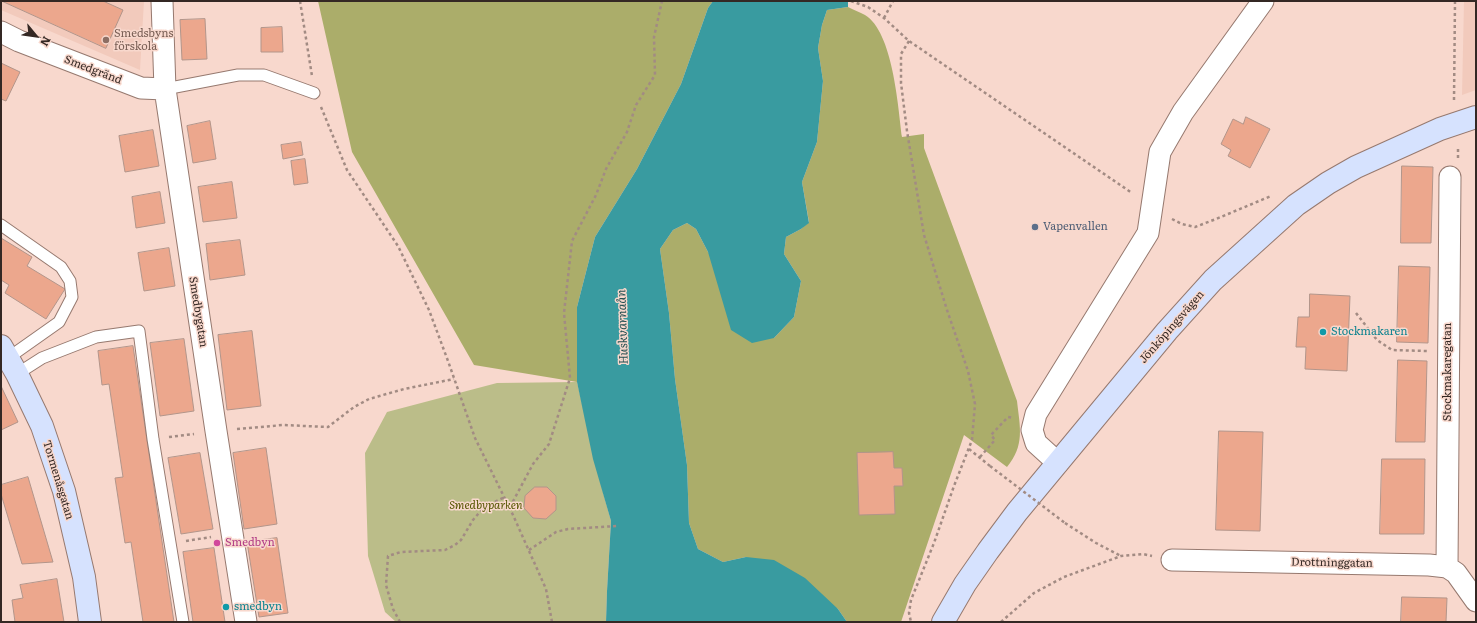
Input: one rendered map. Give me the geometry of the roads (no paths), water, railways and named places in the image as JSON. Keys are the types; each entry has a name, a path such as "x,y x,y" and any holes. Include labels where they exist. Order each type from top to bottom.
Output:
{"street":[{"name":"Smedbygatan","path":"162,1 165,89 246,622"},
{"path":"1058,463 1036,443 1032,430 1036,414 1148,233 1160,152 1183,112 1263,1"},
{"name":"Smedgränd","path":"1,32 141,88 165,89"},
{"name":"Jönköpingsvägen","path":"943,622 965,584 1017,512 1167,331 1213,280 1296,205 1328,183 1356,167 1440,129 1476,117"},
{"name":"Stockmakaregatan","path":"1447,567 1450,177"},
{"name":"Tormenåsgatan","path":"9,359 42,426 64,491 84,577 90,622"},
{"name":"Drottninggatan","path":"1172,560 1447,567"},
{"path":"1447,567 1456,573 1476,601"}],"lane":[{"path":"165,89 238,75 264,75 314,93"},
{"path":"1,225 61,266 70,281 72,297 59,322 9,359"},
{"path":"9,359 42,358 96,337 139,331 153,440 183,622"}],"water":[{"name":"Huskvarnaån","path":"713,1 848,1 848,7 827,10 822,25 818,48 823,81 817,142 802,182 809,223 786,237 784,254 801,281 794,317 774,338 752,343 731,330 708,252 696,229 687,223 673,230 660,249 669,313 675,379 687,465 689,523 698,549 723,562 746,557 774,560 805,578 838,609 847,622 606,622 611,521 593,459 577,382 577,307 595,237 637,169 681,84 708,8"}],"place":[{"name":"Smedsbyns förskola","path":"106,40"},
{"name":"Vapenvallen","path":"1035,227"},
{"name":"Stockmakaren","path":"1323,332"},
{"name":"Smedbyn","path":"217,543"},
{"name":"smedbyn","path":"226,607"}],"park label":[{"name":"Smedbyparken","path":"486,506"}]}
